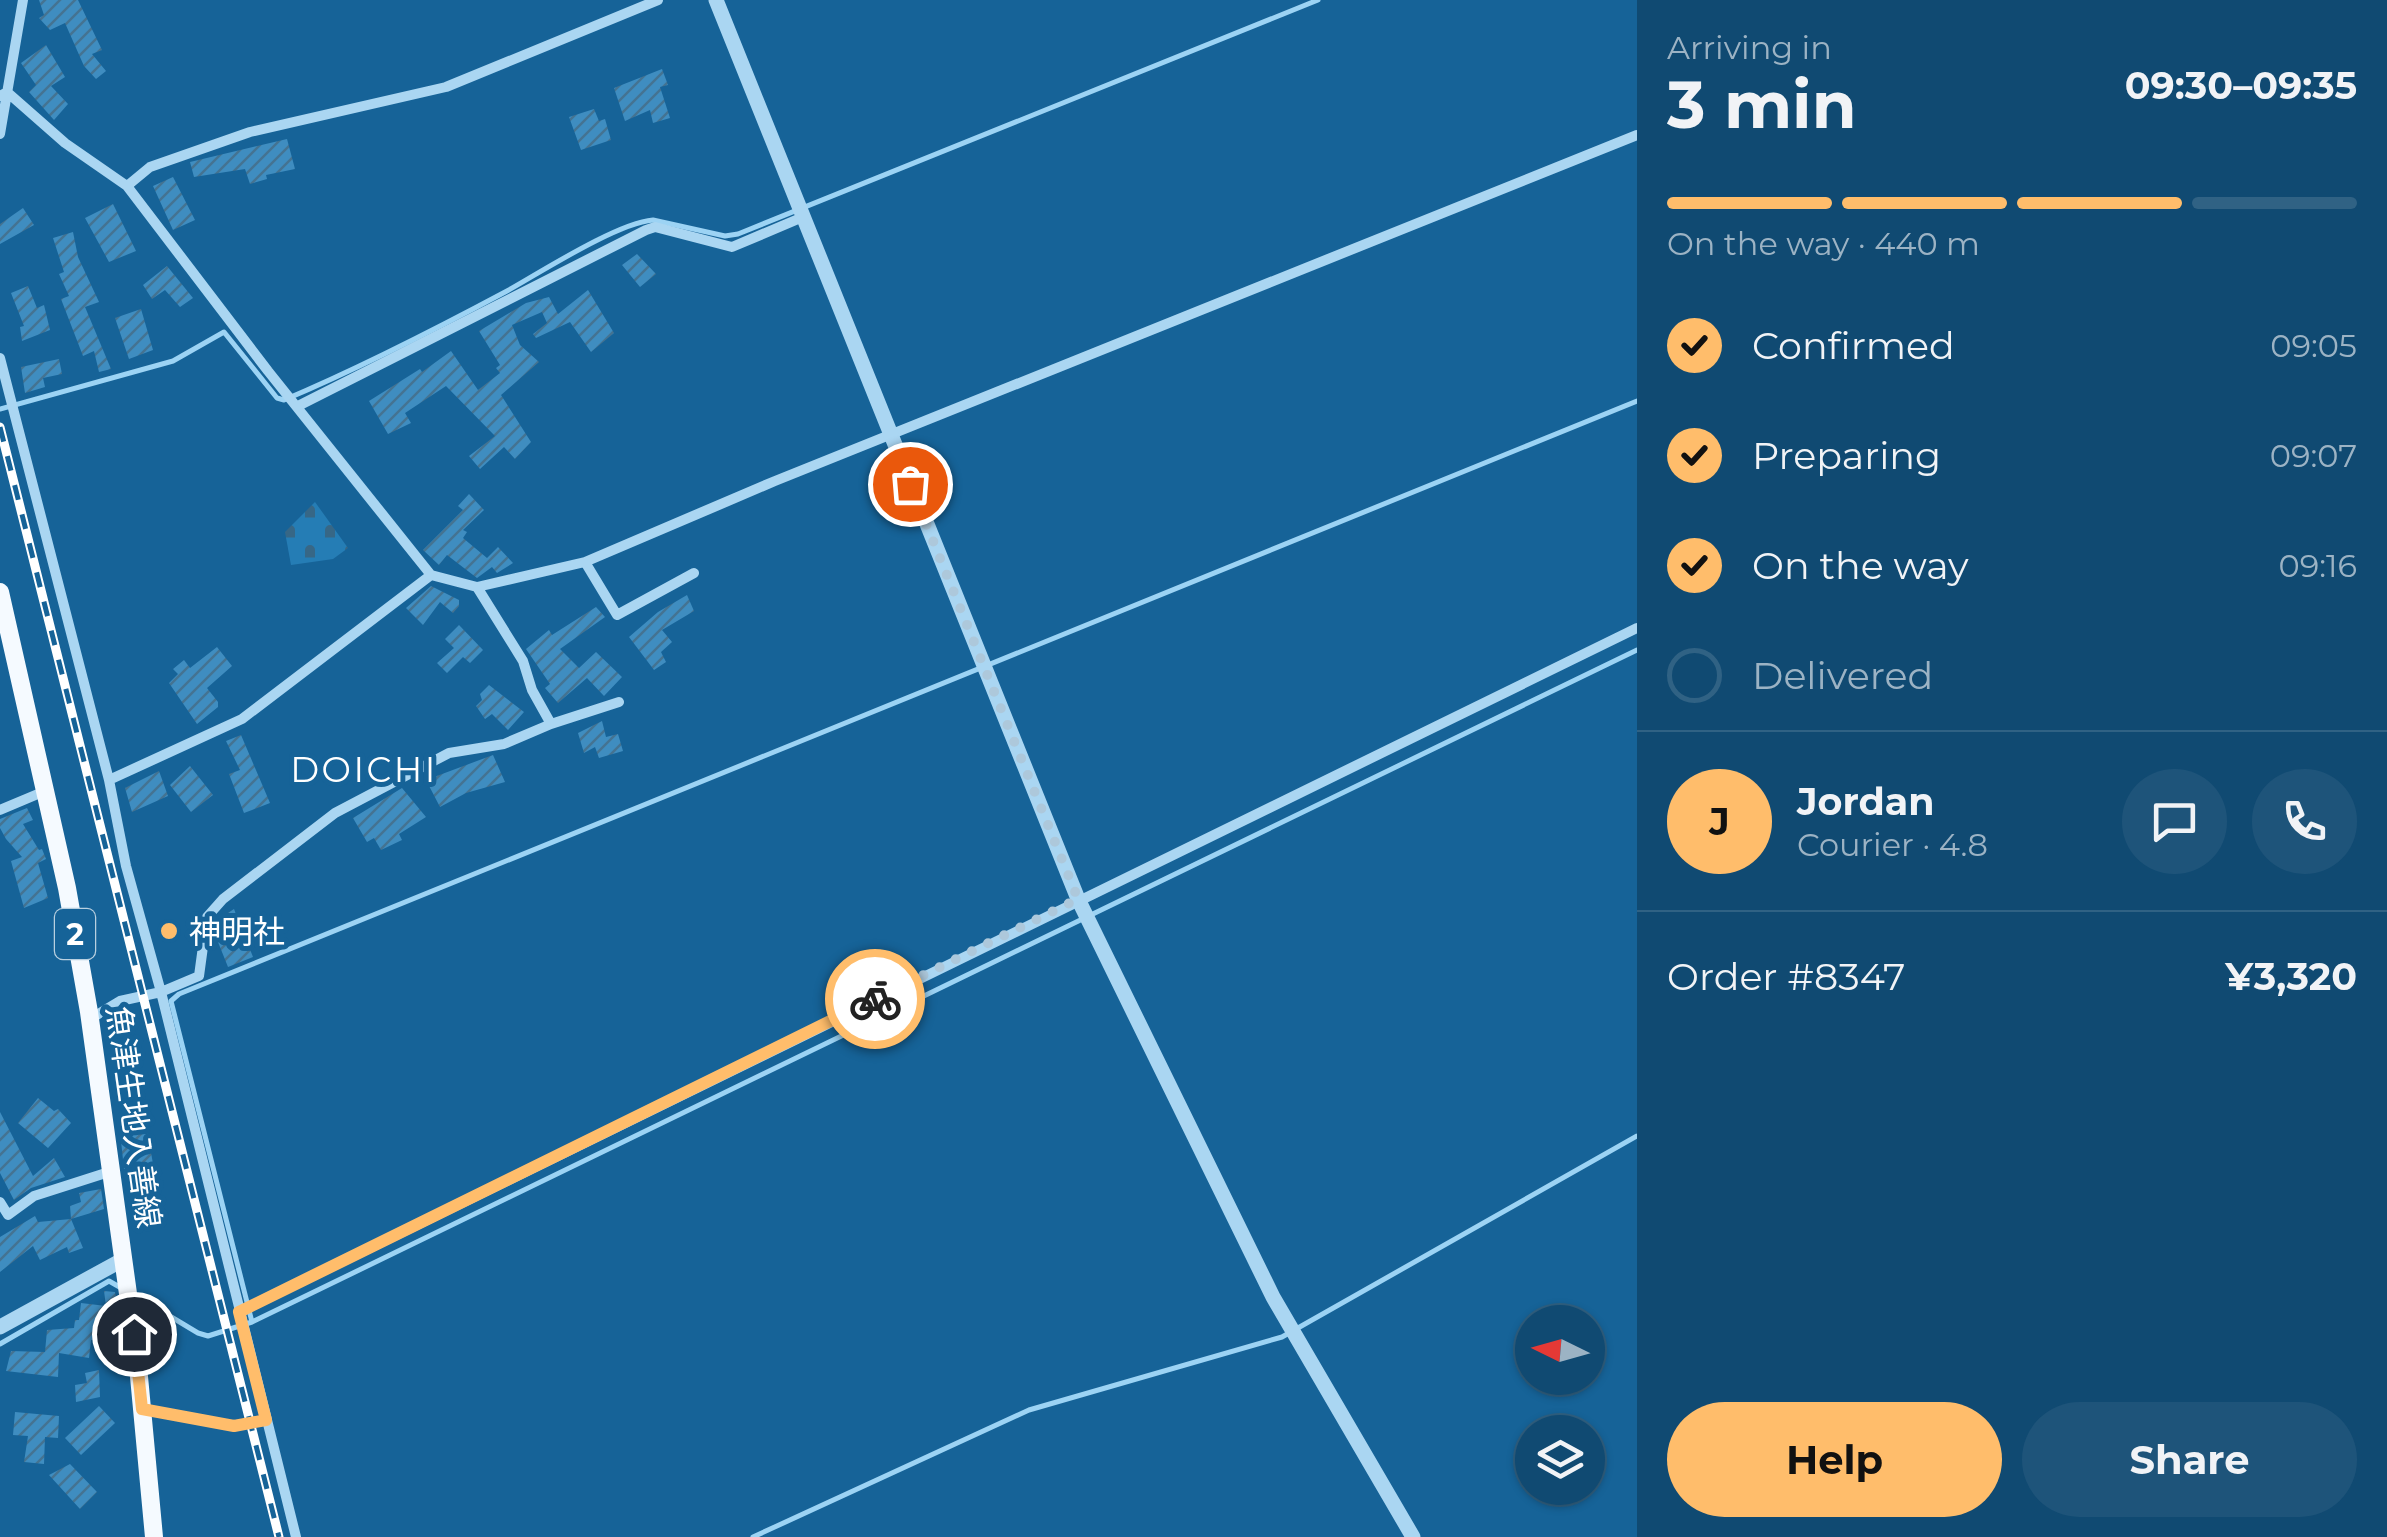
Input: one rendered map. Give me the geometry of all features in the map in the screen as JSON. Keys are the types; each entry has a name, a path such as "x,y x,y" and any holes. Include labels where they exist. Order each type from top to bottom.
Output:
{"main road":[{"name":"魚津生地入善線","path":"0,592 90,1019 124,1259 154,1537"}],"street":[{"path":"0,134 4,94 24,0"},
{"path":"128,186 150,167 250,132 446,87 658,0"},
{"path":"716,0 1078,899 1272,1297 1412,1537"},
{"path":"4,94 128,186 431,575 477,587 585,562 775,481 1637,136"},
{"path":"298,406 655,226 732,247 803,218"},
{"path":"0,358 296,1537"},
{"path":"585,562 617,615 694,573"},
{"path":"109,780 242,719 431,575"},
{"path":"477,587 522,661 532,690 551,724"},
{"path":"239,1312 1637,628"},
{"path":"90,1019 120,1001 161,992 200,976 207,917 223,899 335,812 449,754 504,744 619,702"},
{"path":"0,810 45,791"},
{"path":"0,1202 4,1219 34,1196 112,1171"},
{"path":"0,1327 124,1259"},
{"path":"142,1409 234,1426 266,1420"}],"green space":[{"path":"315,502 348,548 333,559 291,565 285,532"}],"building":[{"path":"39,0 78,0 102,50 92,54 106,71 96,79 84,66 65,23 50,30 39,18 44,15"},
{"path":"46,45 65,77 51,86 68,104 54,120 29,92 36,85 21,63"},
{"path":"662,69 668,85 660,87 670,118 653,123 650,110 625,121 614,88"},
{"path":"594,109 599,121 605,119 611,140 581,150 569,117"},
{"path":"287,139 295,169 266,175 267,179 250,184 245,169 194,177 190,162"},
{"path":"173,177 195,220 173,230 153,186"},
{"path":"113,204 136,251 109,262 85,218"},
{"path":"23,208 34,225 0,244 0,224"},
{"path":"73,232 78,257 99,302 85,307 111,369 99,372 94,351 83,356 61,299 69,296 59,274 64,272 53,238"},
{"path":"637,254 656,274 640,287 622,265"},
{"path":"167,266 193,298 180,307 165,290 152,299 143,285"},
{"path":"28,286 37,308 44,305 50,330 22,341 20,327 24,326 11,293"},
{"path":"588,290 614,333 591,352 570,322 536,338 533,334 547,323 542,312 512,325 520,345 539,362 501,395 531,442 515,459 504,447 480,469 469,456 495,436 446,386 405,413 411,423 388,434 369,401 451,351 478,390 500,373 496,368 500,365 479,331 526,303 549,297 558,314"},
{"path":"141,309 153,350 129,359 115,318"},
{"path":"59,359 62,374 43,378 45,387 25,393 21,367"},
{"path":"469,494 484,510 463,530 467,532 463,538 487,558 498,547 513,563 497,573 492,567 477,578 447,555 439,565 423,550 463,510 458,506"},
{"path":"431,586 459,600 459,606 453,613 440,602 423,625 406,608"},
{"path":"687,595 694,611 662,630 672,642 661,652 666,662 654,670 629,637 658,612"},
{"path":"596,607 605,617 560,649 579,668 596,652 622,677 604,696 587,678 558,703 545,688 550,684 526,649 549,630 552,635"},
{"path":"459,625 483,650 470,663 463,657 447,673 437,663 454,648 445,639"},
{"path":"217,647 232,666 207,688 218,707 197,724 169,683 178,674 173,669 184,660 190,668"},
{"path":"489,685 524,712 508,730 492,714 485,719 476,706"},
{"path":"602,721 606,737 618,734 623,751 599,758 595,747 584,753 578,733"},
{"path":"241,735 270,803 244,813 229,774 240,770 226,741"},
{"path":"493,755 505,782 466,793 440,807 426,780"},
{"path":"190,766 213,795 191,812 170,785"},
{"path":"159,771 168,796 132,812 125,788"},
{"path":"402,788 426,817 399,834 402,840 381,850 374,838 367,842 353,818"},
{"path":"27,808 33,820 23,824 46,859 38,863 48,898 24,908 11,861 22,857 6,839 0,819"},
{"path":"234,909 253,957 228,967 214,932 215,921"},
{"path":"38,1098 54,1111 58,1109 71,1123 48,1148 18,1123"},
{"path":"0,1112 33,1176 54,1158 65,1177 31,1188 14,1200 0,1173"},
{"path":"133,1121 135,1129 147,1129 153,1164 124,1169 119,1122"},
{"path":"101,1189 104,1209 71,1219 70,1206 81,1202 79,1193"},
{"path":"35,1216 38,1222 71,1219 83,1248 69,1253 67,1247 40,1260 33,1246 0,1272 0,1237"},
{"path":"104,1291 115,1292 118,1311 113,1312 112,1340 91,1340 89,1358 59,1353 58,1377 6,1371 11,1351 45,1352 47,1330 74,1328 81,1303 106,1306"},
{"path":"99,1370 100,1397 76,1402 75,1385 87,1383 85,1373"},
{"path":"99,1406 115,1423 81,1455 65,1438"},
{"path":"15,1412 59,1416 58,1438 45,1437 44,1464 24,1462 28,1436 13,1435"},
{"path":"70,1464 97,1492 80,1509 49,1475"}],"waterway":[{"path":"0,409 173,361 224,332 277,398 284,400 424,334 579,250 638,223 653,220 725,236 738,234 1318,0"},
{"path":"252,1322 171,1001 179,994 1637,401"},
{"path":"133,1294 208,1336 252,1322 1637,650"},
{"path":"753,1537 1029,1410 1282,1337 1637,1136"},
{"path":"0,1344 109,1281 123,1289"}],"railway":[{"path":"0,427 279,1537"}],"way so far":[{"path":"875,999 1078,899 910,484"}],"place":[{"name":"神明社","path":"169,931"}],"district":[{"name":"DOICHI","path":"364,769"}],"route":[{"path":"134,1334 142,1409 234,1426 266,1420 239,1312 875,999"}]}
